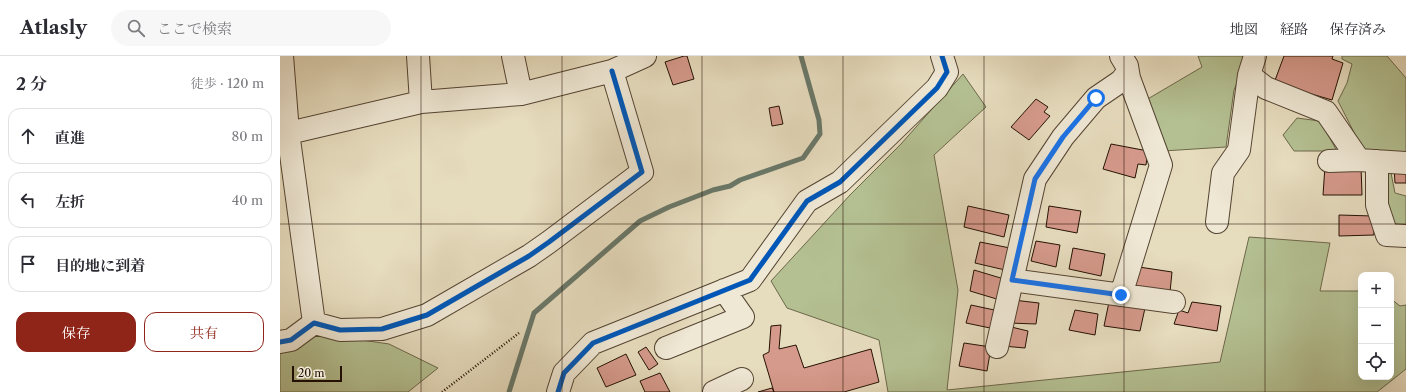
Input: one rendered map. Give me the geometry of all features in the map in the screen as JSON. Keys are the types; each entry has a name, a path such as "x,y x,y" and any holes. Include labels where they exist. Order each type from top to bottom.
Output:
{"street":[{"path":"282,56 284,134 314,323"},
{"path":"418,56 421,102"},
{"path":"513,56 521,94"},
{"path":"284,134 421,102 521,94 612,71 645,56"},
{"path":"558,392 564,373 593,343 750,280 808,201 840,182 937,88 947,72 942,56"},
{"path":"997,347 1035,179 1063,137 1096,98 1121,81 1124,64"},
{"path":"1121,295 1161,165 1124,64"},
{"path":"1252,66 1266,88 1326,112 1368,160 1377,205 1387,235 1406,236"},
{"path":"1217,222 1223,173 1239,150 1252,66"},
{"path":"314,323 340,330 382,329 427,315 544,246 642,172 612,71"},
{"path":"1329,161 1368,160 1406,162"},
{"path":"1012,280 1174,302"},
{"path":"666,348 743,317 724,290"},
{"path":"280,342 291,340 314,323"},
{"path":"714,392 742,378"}],"path":[{"path":"442,392 519,333"}],"green space":[{"path":"1198,56 1248,56 1234,90 1226,147 1163,151 1146,100 1202,67"},
{"path":"1342,56 1387,56 1406,78 1406,155 1364,152 1338,101 1347,83 1352,64 1342,59"},
{"path":"963,74 986,107 934,155 958,290 947,390 1220,362 1249,237 1330,243 1320,291 1358,291 1358,380 1392,380 1377,392 888,392 879,340 787,308 771,281 850,195 901,144"},
{"path":"1297,118 1320,121 1337,151 1294,151 1283,135"},
{"path":"1390,168 1395,193 1406,196 1406,227 1395,227 1386,200 1383,170"},
{"path":"1394,301 1400,306 1406,305 1406,369 1394,379"},
{"path":"320,334 389,344 438,368 408,392 280,392 280,338"}],"building":[{"path":"687,56 694,79 673,85 665,62"},
{"path":"1284,56 1333,56 1332,59 1343,63 1332,100 1274,83"},
{"path":"1036,99 1048,107 1044,112 1050,116 1029,140 1011,127"},
{"path":"779,106 783,124 772,126 769,108"},
{"path":"1111,144 1148,151 1146,165 1138,164 1135,178 1103,169"},
{"path":"1325,166 1361,166 1362,195 1323,195"},
{"path":"1394,167 1406,168 1406,183 1395,183"},
{"path":"968,206 1009,215 1004,237 964,227"},
{"path":"1049,206 1081,211 1077,233 1046,227"},
{"path":"1339,215 1373,216 1374,235 1339,236"},
{"path":"1036,241 1060,245 1056,267 1031,261"},
{"path":"980,242 1010,248 1005,270 975,263"},
{"path":"1073,248 1105,254 1101,276 1069,269"},
{"path":"1139,267 1172,272 1170,292 1135,286"},
{"path":"974,270 1004,279 1000,300 970,291"},
{"path":"1013,300 1039,303 1036,324 1009,323"},
{"path":"1109,302 1145,308 1140,331 1104,326"},
{"path":"1192,302 1221,306 1217,331 1174,324 1179,310 1188,313"},
{"path":"971,305 999,311 995,329 966,323"},
{"path":"1075,310 1098,314 1095,335 1069,330"},
{"path":"781,325 779,349 796,345 804,368 871,349 879,382 844,392 774,392 763,355 769,352 771,326"},
{"path":"1007,326 1028,331 1025,348 1003,346"},
{"path":"964,343 991,347 987,371 959,366"},
{"path":"646,347 658,364 649,370 638,352"},
{"path":"626,354 636,375 606,387 597,368"},
{"path":"660,373 670,392 645,392 640,381"},
{"path":"772,388 774,392 758,392"}],"waterway":[{"path":"509,392 534,313 640,221 669,207 713,190 730,186 740,180 803,158 820,134 819,120 801,56"}],"cycle path":[{"path":"558,392 564,373 593,343 750,280 807,201 840,182 937,88 947,72 942,56"},
{"path":"280,342 291,340 314,323 340,330 382,329 427,315 529,256 642,172 612,71"}],"route":[{"path":"1096,98 1063,137 1035,179 1012,280 1121,295"}]}
